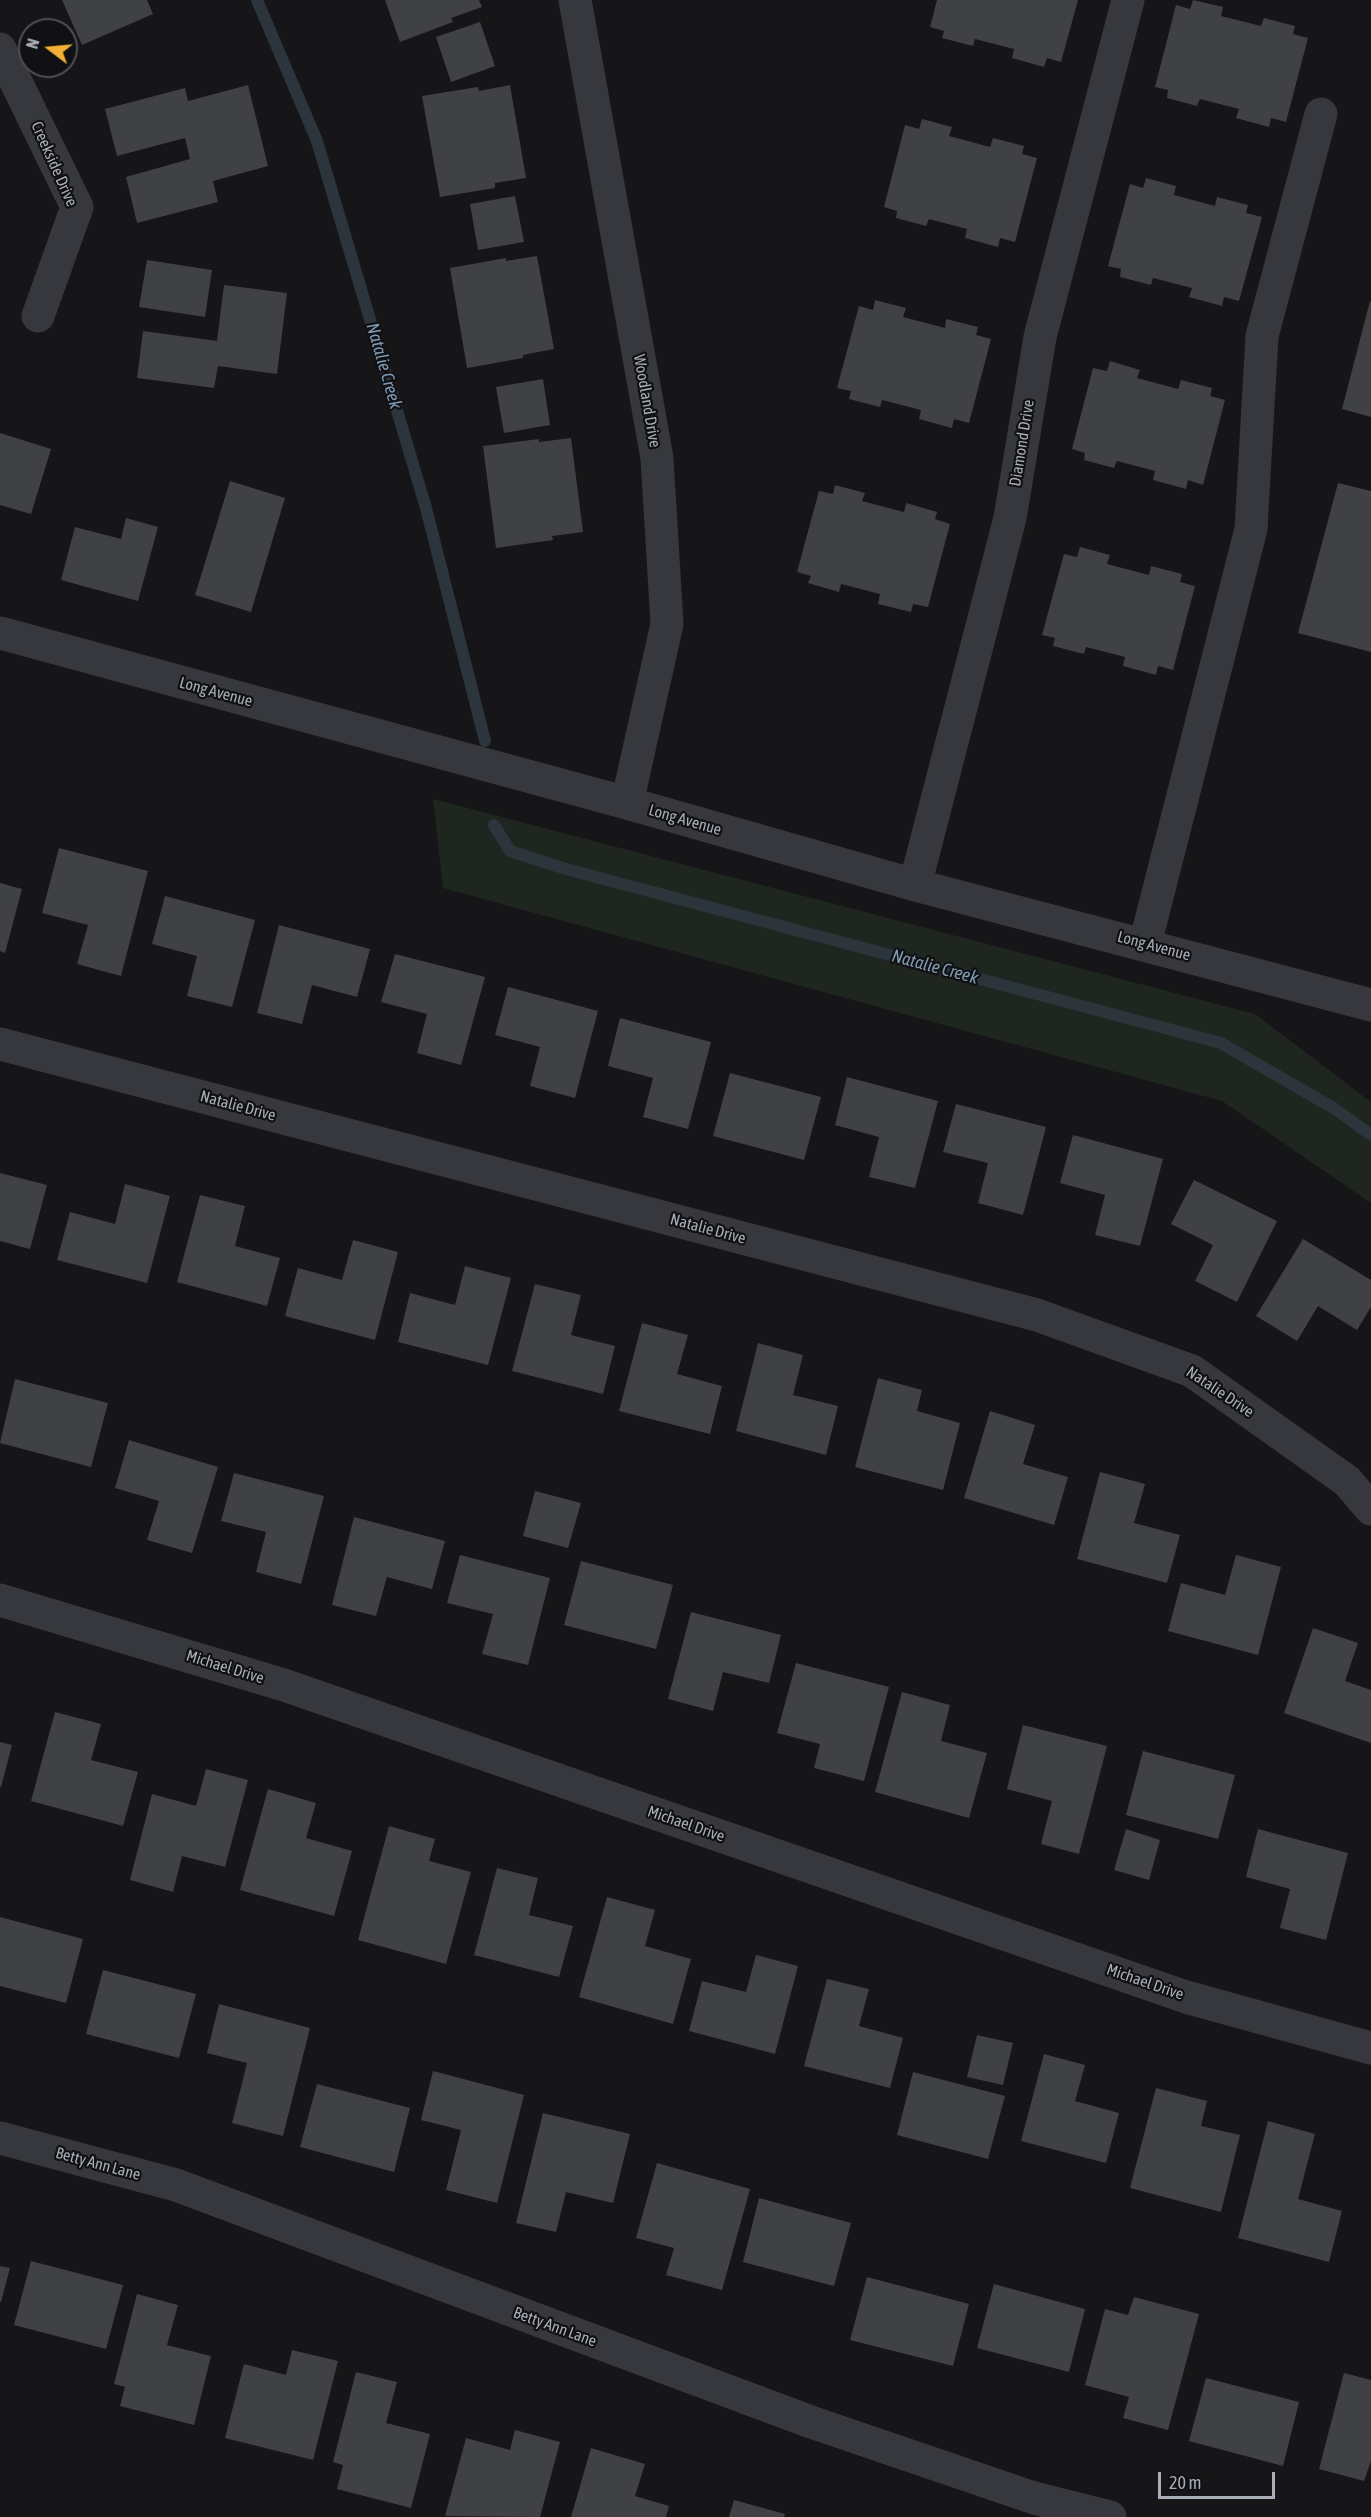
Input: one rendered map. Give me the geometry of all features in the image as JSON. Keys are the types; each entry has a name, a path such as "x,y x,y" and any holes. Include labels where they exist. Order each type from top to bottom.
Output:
{"street":[{"name":"Woodland Drive","path":"575,0 657,458 667,624 627,803"},
{"name":"Diamond Drive","path":"915,885 1010,518 1040,337 1128,0"},
{"name":"Creekside Drive","path":"0,49 77,207 38,316"},
{"path":"1145,944 1251,529 1262,336 1321,114"},
{"name":"Long Avenue","path":"0,633 627,803 915,885 1371,1005"},
{"name":"Natalie Drive","path":"0,1044 1037,1315 1192,1371 1347,1481 1371,1509"},
{"name":"Michael Drive","path":"0,1600 284,1685 1186,1997 1371,2048"},
{"name":"Betty Ann Lane","path":"0,2138 176,2185 811,2422 1034,2498 1110,2517"}],"shaded area":[{"path":"433,799 1255,1014 1371,1102 1371,1203 1222,1101 443,888"}],"building":[{"path":"62,0 147,0 153,14 82,45 78,36 78,18 70,18"},
{"path":"385,0 479,0 482,7 451,18 453,22 400,42"},
{"path":"937,0 1078,0 1061,62 1047,58 1044,67 1012,58 1014,49 975,39 973,46 942,38 944,31 930,27"},
{"path":"1193,0 1223,7 1221,16 1261,26 1264,18 1295,26 1293,34 1308,38 1286,122 1271,118 1269,127 1236,118 1239,109 1200,99 1197,106 1167,98 1168,90 1155,87 1176,5 1190,9"},
{"path":"480,22 495,66 451,82 436,37"},
{"path":"248,85 268,166 213,181 218,202 137,223 126,177 190,159 185,138 117,156 105,109 185,88 188,101"},
{"path":"510,85 526,178 495,183 495,188 440,197 422,96 478,87 479,91"},
{"path":"922,119 952,127 949,136 990,147 993,138 1024,146 1022,154 1037,158 1015,242 1000,238 998,247 965,238 967,229 929,219 926,226 896,218 897,211 884,207 905,125 919,129"},
{"path":"1146,178 1176,186 1174,195 1215,206 1217,197 1248,205 1246,213 1262,217 1239,301 1224,297 1222,306 1189,297 1192,288 1153,278 1151,285 1120,277 1121,269 1108,266 1130,184 1143,188"},
{"path":"515,196 524,242 478,250 470,204"},
{"path":"537,256 554,349 523,355 523,358 467,368 450,268 506,258 506,261"},
{"path":"147,260 212,270 205,317 139,307"},
{"path":"224,285 287,293 277,374 218,366 214,388 137,378 143,331 217,341"},
{"path":"875,300 906,308 903,317 945,328 946,319 978,327 976,335 991,339 969,423 954,419 952,428 919,419 921,410 882,400 880,407 849,399 851,391 837,388 859,306 873,310"},
{"path":"1371,302 1371,417 1342,409"},
{"path":"1110,361 1140,370 1137,378 1178,389 1181,380 1212,388 1210,396 1225,400 1203,485 1188,480 1186,489 1153,480 1155,471 1117,461 1114,468 1084,460 1085,453 1072,449 1093,368 1107,371"},
{"path":"543,379 550,425 504,433 496,387"},
{"path":"0,433 51,449 31,514 0,505"},
{"path":"571,438 583,532 552,536 553,540 496,548 483,446 539,439 539,442"},
{"path":"230,481 285,498 251,612 195,595"},
{"path":"1338,483 1371,491 1371,652 1298,633"},
{"path":"835,485 865,493 862,501 904,512 906,503 937,512 935,519 950,524 928,607 913,604 911,612 878,604 880,594 841,584 839,592 808,583 811,576 797,572 819,491 833,494"},
{"path":"126,518 158,527 138,601 61,580 75,527 121,539"},
{"path":"1080,547 1110,555 1107,564 1149,575 1151,566 1182,574 1180,582 1195,586 1173,670 1158,666 1156,675 1123,666 1125,657 1086,647 1084,654 1053,646 1055,638 1042,635 1064,554 1077,557"},
{"path":"59,848 148,871 121,976 77,964 88,925 42,913"},
{"path":"0,883 22,889 5,953 0,951"},
{"path":"165,896 255,920 232,1007 187,996 197,956 152,944"},
{"path":"279,925 370,949 357,997 312,985 302,1024 257,1013"},
{"path":"395,954 485,977 461,1065 417,1053 427,1014 381,1002"},
{"path":"508,987 598,1011 575,1098 530,1086 540,1047 495,1035"},
{"path":"620,1018 711,1042 688,1129 643,1117 653,1078 608,1066"},
{"path":"730,1073 821,1097 804,1160 713,1136"},
{"path":"847,1077 938,1101 915,1188 869,1177 879,1137 835,1125"},
{"path":"956,1104 1046,1127 1023,1215 978,1203 988,1163 943,1152"},
{"path":"1073,1135 1163,1159 1140,1246 1095,1235 1105,1195 1060,1183"},
{"path":"0,1173 47,1185 30,1249 0,1241"},
{"path":"1194,1180 1277,1221 1237,1302 1195,1281 1213,1245 1171,1224"},
{"path":"125,1184 170,1196 147,1283 57,1260 70,1212 115,1224"},
{"path":"200,1195 245,1206 235,1246 280,1258 267,1306 177,1282"},
{"path":"1303,1239 1371,1280 1371,1307 1357,1330 1318,1306 1297,1341 1256,1316"},
{"path":"353,1240 398,1252 375,1340 285,1316 298,1268 342,1280"},
{"path":"465,1266 511,1278 488,1365 398,1342 410,1293 455,1305"},
{"path":"535,1284 581,1295 571,1335 615,1346 603,1394 512,1371"},
{"path":"642,1323 688,1335 677,1374 722,1386 710,1434 619,1411"},
{"path":"758,1343 803,1355 793,1395 838,1406 826,1455 736,1431"},
{"path":"878,1378 922,1390 917,1411 960,1423 943,1490 855,1467"},
{"path":"15,1379 108,1403 91,1467 0,1443"},
{"path":"990,1411 1035,1425 1023,1464 1068,1477 1054,1525 964,1498"},
{"path":"129,1440 218,1467 192,1553 147,1540 159,1501 115,1488"},
{"path":"1100,1472 1145,1484 1134,1523 1180,1535 1167,1583 1077,1559"},
{"path":"234,1473 324,1496 301,1584 256,1572 266,1532 221,1521"},
{"path":"535,1491 581,1503 568,1548 523,1536"},
{"path":"354,1517 445,1541 432,1589 387,1577 376,1616 332,1605"},
{"path":"460,1555 550,1578 528,1665 482,1654 493,1614 447,1603"},
{"path":"1236,1555 1281,1567 1258,1655 1168,1631 1181,1583 1225,1595"},
{"path":"581,1561 673,1585 656,1649 564,1625"},
{"path":"691,1612 781,1635 769,1683 723,1672 713,1711 668,1699"},
{"path":"1313,1628 1358,1643 1345,1681 1371,1690 1371,1743 1284,1713"},
{"path":"796,1663 889,1687 864,1781 814,1768 820,1744 777,1733"},
{"path":"902,1692 950,1705 941,1741 987,1753 969,1818 875,1792"},
{"path":"55,1712 101,1724 91,1760 138,1772 123,1826 31,1801"},
{"path":"1023,1725 1107,1746 1079,1854 1041,1844 1052,1801 1007,1789"},
{"path":"0,1742 12,1745 1,1787 0,1787"},
{"path":"1143,1751 1235,1775 1218,1839 1126,1815"},
{"path":"206,1769 248,1780 225,1867 182,1856 173,1892 130,1880 152,1794 196,1806"},
{"path":"268,1789 316,1803 306,1838 352,1851 334,1916 240,1890"},
{"path":"389,1826 435,1839 429,1861 471,1872 446,1964 358,1940"},
{"path":"1126,1829 1160,1840 1149,1880 1114,1870"},
{"path":"1258,1829 1348,1853 1326,1940 1280,1928 1290,1889 1246,1877"},
{"path":"497,1868 538,1878 529,1915 573,1926 559,1977 474,1955"},
{"path":"607,1897 655,1910 645,1946 691,1959 673,2024 579,1997"},
{"path":"0,1917 83,1939 66,2003 0,1986"},
{"path":"756,1955 798,1966 775,2054 689,2031 702,1981 746,1992"},
{"path":"103,1970 196,1994 179,2058 86,2034"},
{"path":"827,1979 869,1989 859,2026 903,2038 890,2088 804,2066"},
{"path":"219,2004 310,2028 283,2136 232,2123 247,2063 207,2053"},
{"path":"977,2035 1013,2043 1003,2085 967,2077"},
{"path":"1044,2054 1085,2065 1075,2101 1119,2113 1106,2163 1021,2141"},
{"path":"433,2071 524,2095 497,2203 446,2190 461,2130 421,2120"},
{"path":"913,2072 1005,2096 988,2159 897,2135"},
{"path":"317,2084 410,2108 394,2172 300,2147"},
{"path":"1156,2088 1207,2101 1201,2126 1240,2135 1221,2212 1130,2188"},
{"path":"543,2113 630,2134 613,2203 566,2192 556,2232 516,2223"},
{"path":"1268,2121 1315,2134 1298,2199 1342,2211 1329,2262 1238,2238"},
{"path":"657,2163 750,2189 722,2290 666,2275 674,2248 636,2238"},
{"path":"759,2198 851,2223 834,2286 743,2262"},
{"path":"31,2261 123,2285 106,2349 14,2325"},
{"path":"0,2266 10,2268 1,2302 0,2302"},
{"path":"867,2277 969,2304 953,2366 850,2340"},
{"path":"994,2284 1085,2309 1069,2372 977,2348"},
{"path":"137,2294 178,2305 167,2345 211,2356 194,2425 120,2406 125,2387 114,2384"},
{"path":"1134,2297 1199,2314 1168,2430 1123,2418 1129,2397 1085,2385 1105,2309 1128,2315"},
{"path":"292,2350 338,2361 313,2460 225,2438 244,2364 286,2375"},
{"path":"356,2372 397,2382 386,2423 430,2434 411,2508 337,2489 343,2465 333,2462"},
{"path":"1344,2373 1371,2380 1371,2461 1364,2481 1319,2469"},
{"path":"1206,2378 1299,2402 1283,2466 1189,2441"},
{"path":"515,2430 560,2442 540,2517 445,2516 466,2438 510,2450"},
{"path":"591,2448 645,2464 635,2496 669,2506 666,2517 571,2517"},
{"path":"734,2500 785,2514 784,2517 729,2517"}],"waterway":[{"name":"Natalie Creek","path":"257,0 317,141 426,508 485,741"},
{"name":"Natalie Creek","path":"494,825 510,851 566,869 1221,1043 1335,1109 1371,1135"}]}
